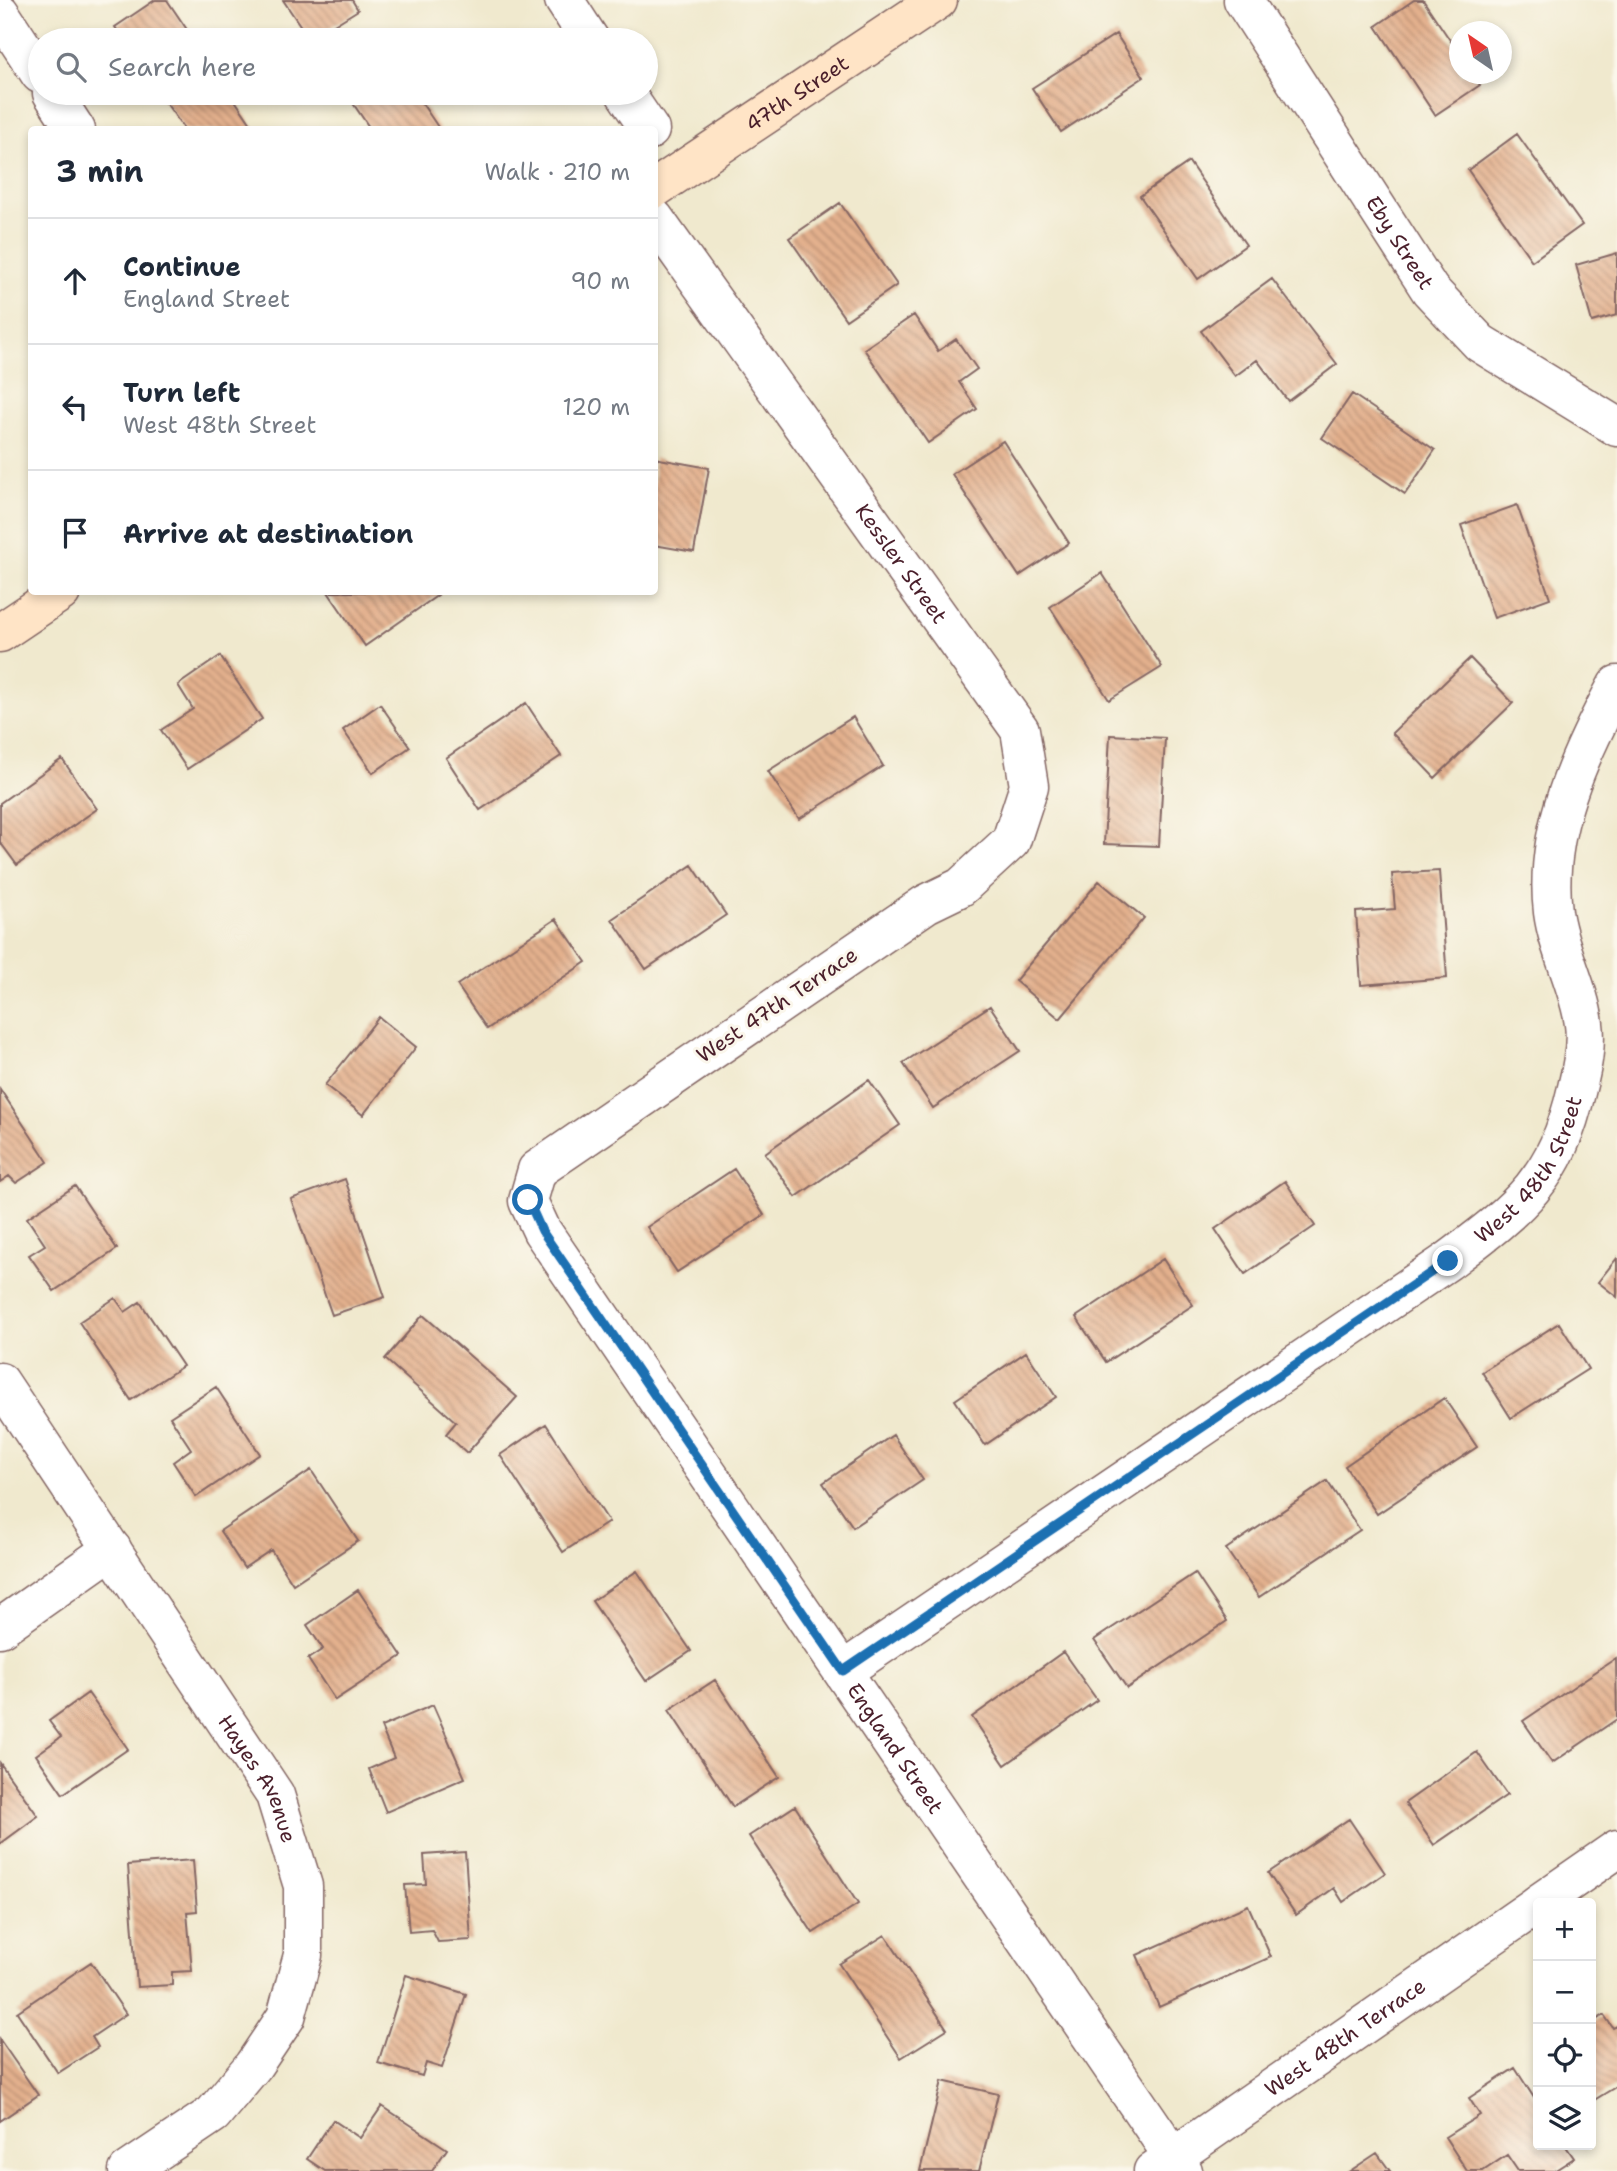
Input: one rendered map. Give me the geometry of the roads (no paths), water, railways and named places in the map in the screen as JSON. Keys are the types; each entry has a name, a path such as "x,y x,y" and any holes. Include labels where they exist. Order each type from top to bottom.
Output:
{"main road":[{"name":"47th Street","path":"666,181 938,0"},
{"path":"0,633 57,595"}],"street":[{"path":"564,0 582,28"},
{"name":"Eby Street","path":"1243,0 1430,290 1480,343 1617,427"},
{"path":"0,13 28,56"},
{"path":"60,105 73,126"},
{"path":"633,105 647,126"},
{"path":"658,151 666,181"},
{"name":"Kessler Street","path":"658,224 1020,730 1029,786 1012,841 961,887 926,904"},
{"name":"West 48th Street","path":"843,1671 1448,1261 1513,1212 1552,1163 1569,1122 1583,1060 1584,1025 1553,912 1553,872 1563,804 1591,733 1617,685"},
{"name":"West 47th Terrace","path":"629,1106 926,904"},
{"name":"England Street","path":"629,1106 537,1170 528,1200 542,1231 843,1671 1170,2166"},
{"name":"Hayes Avenue","path":"0,1382 275,1795 303,1886 303,1955 286,2017 253,2066 213,2114 128,2171"},
{"path":"0,1628 112,1549"},
{"name":"West 48th Terrace","path":"1548,1898 1617,1849"},
{"name":"West 48th Terrace","path":"1170,2166 1533,1908"}]}
